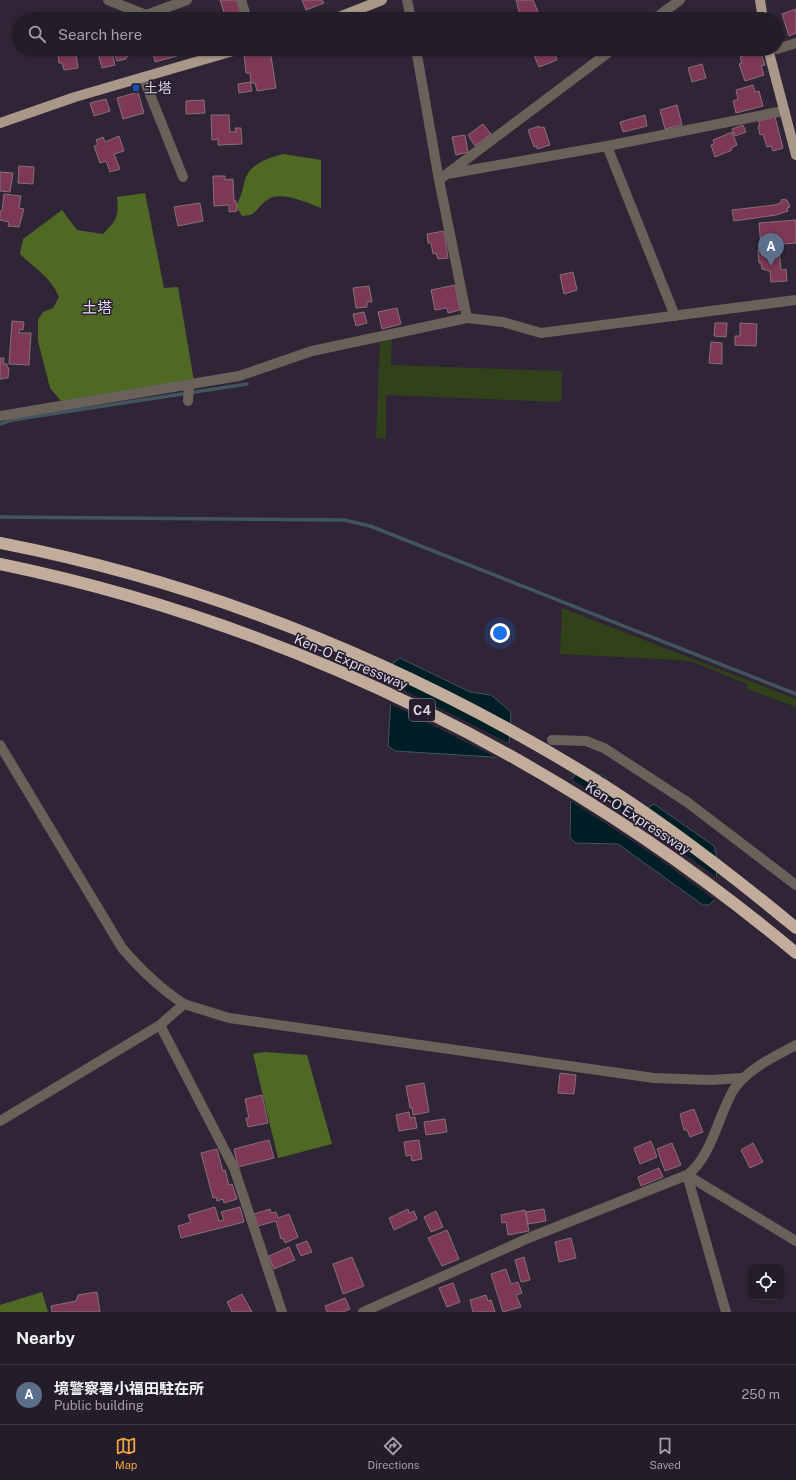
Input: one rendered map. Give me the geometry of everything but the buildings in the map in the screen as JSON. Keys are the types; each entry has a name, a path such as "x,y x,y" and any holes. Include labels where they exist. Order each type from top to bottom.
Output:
{"highway":[{"name":"Ken-O Expressway","path":"0,543 119,570 204,596 302,630 407,677 498,724 594,779 676,835 752,891 796,928"},
{"name":"Ken-O Expressway","path":"0,564 113,591 197,618 294,653 397,697 489,744 596,807 665,852 758,922 796,953"}],"main road":[{"path":"352,12 382,0"},
{"path":"760,0 762,12"},
{"path":"0,122 75,97 216,56"},
{"path":"773,56 783,111 796,155"}],"street":[{"path":"108,0 138,12"},
{"path":"154,12 187,0"},
{"path":"241,0 245,12"},
{"path":"407,0 410,12"},
{"path":"664,12 680,0"},
{"path":"784,46 796,43"},
{"path":"417,56 443,177 467,318"},
{"path":"443,177 604,56"},
{"path":"143,77 182,177"},
{"path":"443,177 783,111"},
{"path":"608,146 675,316"},
{"path":"0,416 189,386 239,376 312,351 467,318 503,322 541,333 796,300"},
{"path":"188,401 189,386"},
{"path":"552,740 586,741 604,748 687,802 796,885"},
{"path":"0,745 122,948 140,970 163,991 184,1004 229,1018 654,1078 710,1080 744,1078"},
{"path":"0,1121 160,1025 184,1004"},
{"path":"160,1025 234,1168 282,1312"},
{"path":"364,1312 531,1237 688,1175 695,1170 701,1162 724,1110 735,1089 744,1078 753,1069 796,1044"},
{"path":"688,1175 796,1241"},
{"path":"688,1175 726,1312"}],"green space":[{"path":"283,154 321,160 321,208 294,198 279,196 267,200 251,215 242,216 236,206 241,196 247,174 261,162"},
{"path":"145,193 164,288 178,287 194,381 61,401 50,388 38,341 38,320 43,312 53,308 59,297 56,290 47,278 20,254 23,239 62,210 77,230 103,234 116,217 118,209 117,197"},
{"path":"392,338 391,365 562,371 561,402 386,395 386,439 376,438 380,343"},
{"path":"562,608 796,699 796,707 747,689 747,684 693,662 680,660 560,654"},
{"path":"264,1052 307,1055 332,1144 278,1158 253,1054"},
{"path":"42,1292 48,1312 0,1312 0,1305"}],"water":[{"path":"400,658 470,692 491,695 511,712 508,758 395,751 388,746 393,663"},
{"path":"576,774 603,775 621,797 646,809 654,804 714,846 716,853 717,897 709,905 703,905 618,844 576,843 570,838 571,780"}],"pier":[{"path":"390,683 511,744 510,758 499,759 388,703"},
{"path":"570,778 649,828 719,879 719,898 716,901 655,856 569,800"}],"waterway":[{"path":"0,424 12,420 247,384"},
{"path":"0,517 344,520 370,526 796,694"}],"place":[{"name":"土塔","path":"136,88"},
{"name":"境警察署小福田駐在所","path":"771,266"}],"district":[{"name":"土塔","path":"97,307"}]}
